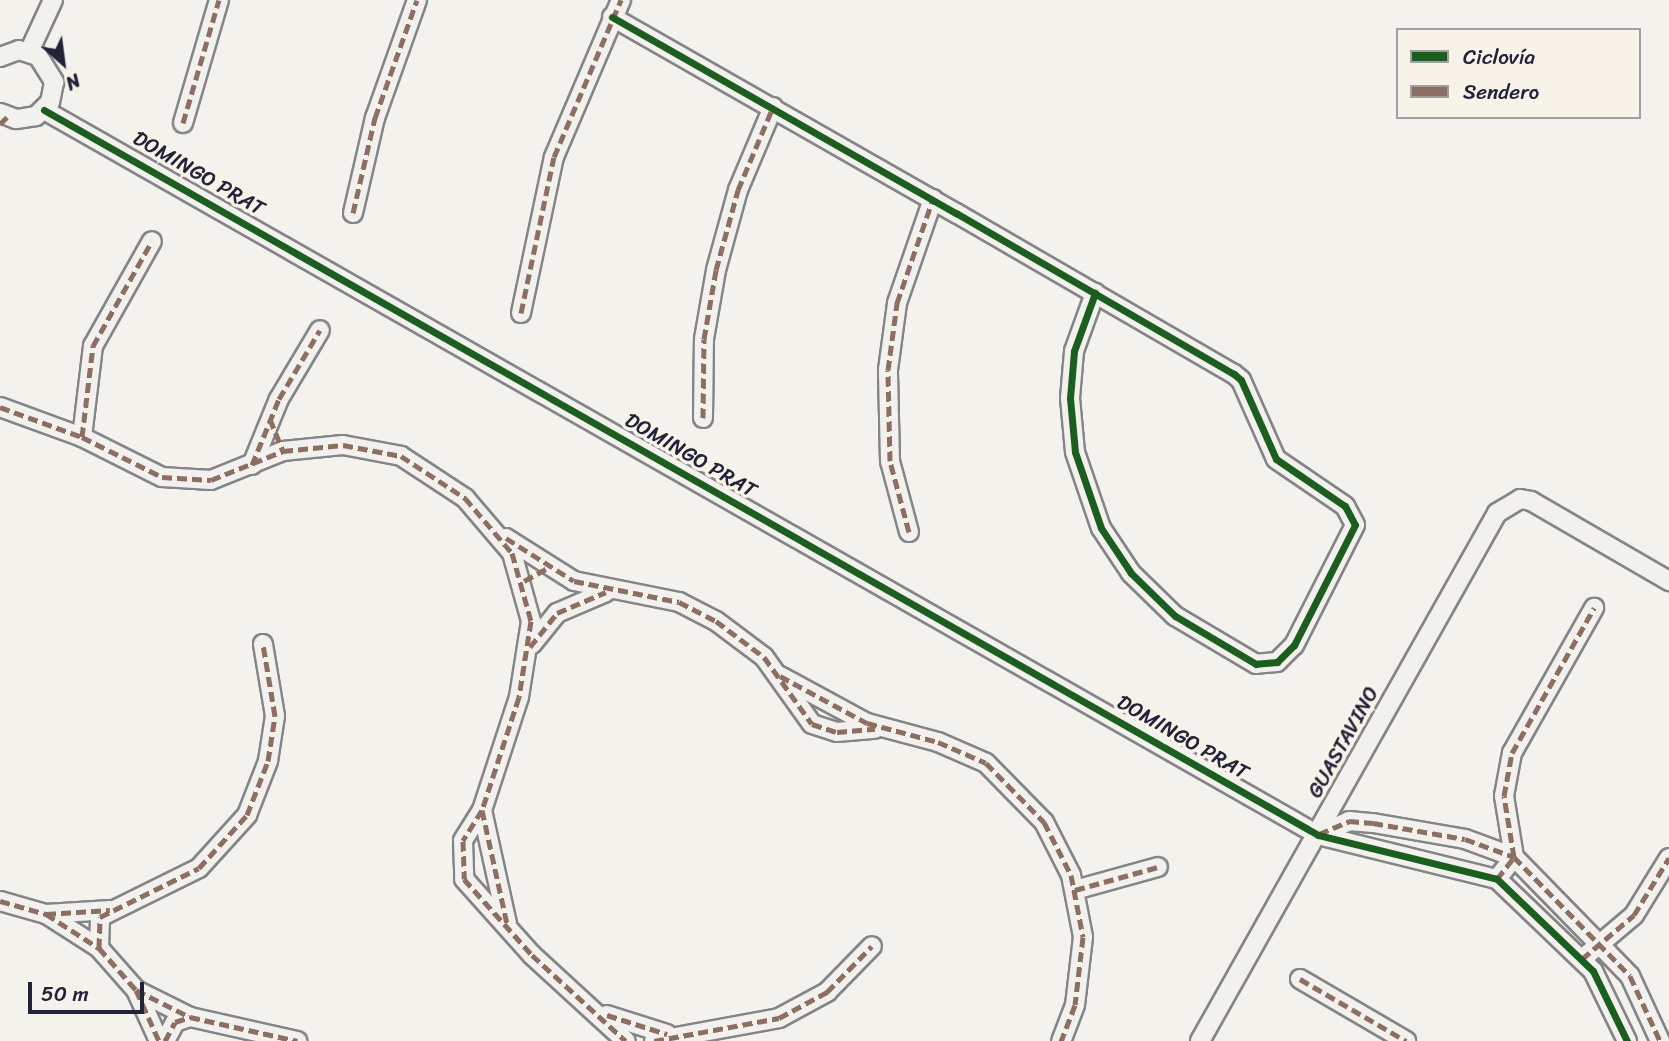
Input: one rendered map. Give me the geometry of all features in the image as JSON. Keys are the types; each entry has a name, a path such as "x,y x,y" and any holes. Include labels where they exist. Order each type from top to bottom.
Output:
{"street":[{"path":"29,52 53,0"},
{"path":"183,123 219,0"},
{"path":"353,212 375,118 417,0"},
{"path":"521,313 554,157 621,0"},
{"path":"612,17 773,107 933,199 1095,293 1234,374 1251,395 1276,459 1353,517 1349,543 1294,645 1277,662 1256,664 1175,616 1131,573 1101,528 1075,452 1070,398 1074,351 1095,293"},
{"path":"0,57 29,52 46,63 54,82 44,110 26,119 2,118"},
{"path":"703,418 704,339 716,270 738,190 773,107"},
{"name":"DOMINGO PRAT","path":"44,110 1318,835 1365,849 1471,868 1497,879"},
{"path":"909,532 890,461 888,370 897,303 933,199"},
{"path":"82,437 93,346 152,241"},
{"path":"252,465 270,419 320,330"},
{"path":"0,407 82,437 162,477 211,480 283,451 343,445 401,456 465,498 495,531 524,581 529,607 530,648"},
{"path":"270,419 283,451"},
{"name":"GUASTAVINO","path":"1200,1041 1318,835 1489,524 1508,504 1531,501 1669,581"},
{"path":"495,531 570,579 610,591 689,607 738,635 780,677 805,718 826,730 893,728 971,755 1006,778 1044,822 1075,890 1083,937 1079,983 1061,1041"},
{"path":"524,581 548,567"},
{"path":"568,607 570,579"},
{"path":"610,591 568,607 549,620 530,648 482,810 461,847 459,860 472,894 507,924 555,977 604,1014 626,1041"},
{"path":"529,607 549,620"},
{"path":"1594,608 1512,753 1504,796 1514,857 1497,879 1582,959 1627,1041"},
{"path":"99,948 100,917 110,909 199,868 247,815 268,761 275,716 263,644"},
{"path":"482,810 486,846 507,924"},
{"path":"1318,835 1349,821 1373,823 1465,839 1514,857 1603,943 1630,976 1660,1041"},
{"path":"1365,849 1373,823"},
{"path":"461,847 486,846"},
{"path":"1582,959 1634,915 1669,858"},
{"path":"1075,890 1158,867"},
{"path":"472,894 482,897 495,887"},
{"path":"0,901 46,914 99,948 136,990 159,1041"},
{"path":"46,914 110,909"},
{"path":"604,1014 660,1037 720,1032 779,1018 827,992 872,946"},
{"path":"1300,979 1406,1041"},
{"path":"136,990 190,1017 297,1041"},
{"path":"165,1041 175,1022 190,1017"}],"marked path":[{"path":"183,123 219,0"},
{"path":"353,213 375,118 417,0"},
{"path":"521,313 554,157 621,0"},
{"path":"703,418 704,339 716,270 738,190 773,107"},
{"path":"0,124 7,117"},
{"path":"909,532 890,461 888,370 897,303 933,199"},
{"path":"82,437 93,346 152,241"},
{"path":"252,465 279,399 320,330"},
{"path":"0,407 82,437 162,477 211,480 283,451 343,445 401,456 465,498 512,553 531,621 519,697 482,810 463,841 464,879 532,955 626,1041"},
{"path":"270,419 283,451"},
{"path":"506,538 574,581 679,602 716,621 764,657 812,724 837,732 875,729"},
{"path":"524,581 549,567"},
{"path":"530,647 557,613 606,592"},
{"path":"1497,879 1514,857 1504,796 1512,753 1594,608"},
{"path":"99,948 100,917 199,868 247,815 268,761 275,716 263,644"},
{"path":"780,676 867,723 938,742 986,763 1044,822 1071,875 1083,937 1075,1005 1061,1041"},
{"path":"482,810 507,924"},
{"path":"1319,834 1349,821 1373,823 1465,839 1514,857 1630,976 1660,1041"},
{"path":"1582,959 1634,915 1669,858"},
{"path":"1075,890 1158,867"},
{"path":"0,901 46,914 99,948 136,990 159,1041"},
{"path":"46,914 110,910"},
{"path":"654,1041 779,1018 827,992 872,946"},
{"path":"1300,979 1406,1041"},
{"path":"136,990 190,1017"},
{"path":"607,1015 667,1034"},
{"path":"165,1041 175,1022 190,1017 297,1041"}],"cycle path":[{"path":"612,17 956,213 1234,374 1241,380 1276,459 1345,506 1355,525 1294,645 1277,662 1256,664 1175,616 1131,573 1101,528 1075,452 1070,398 1074,351 1095,293"},
{"path":"44,110 1318,835 1497,879 1593,971 1627,1041"}]}
